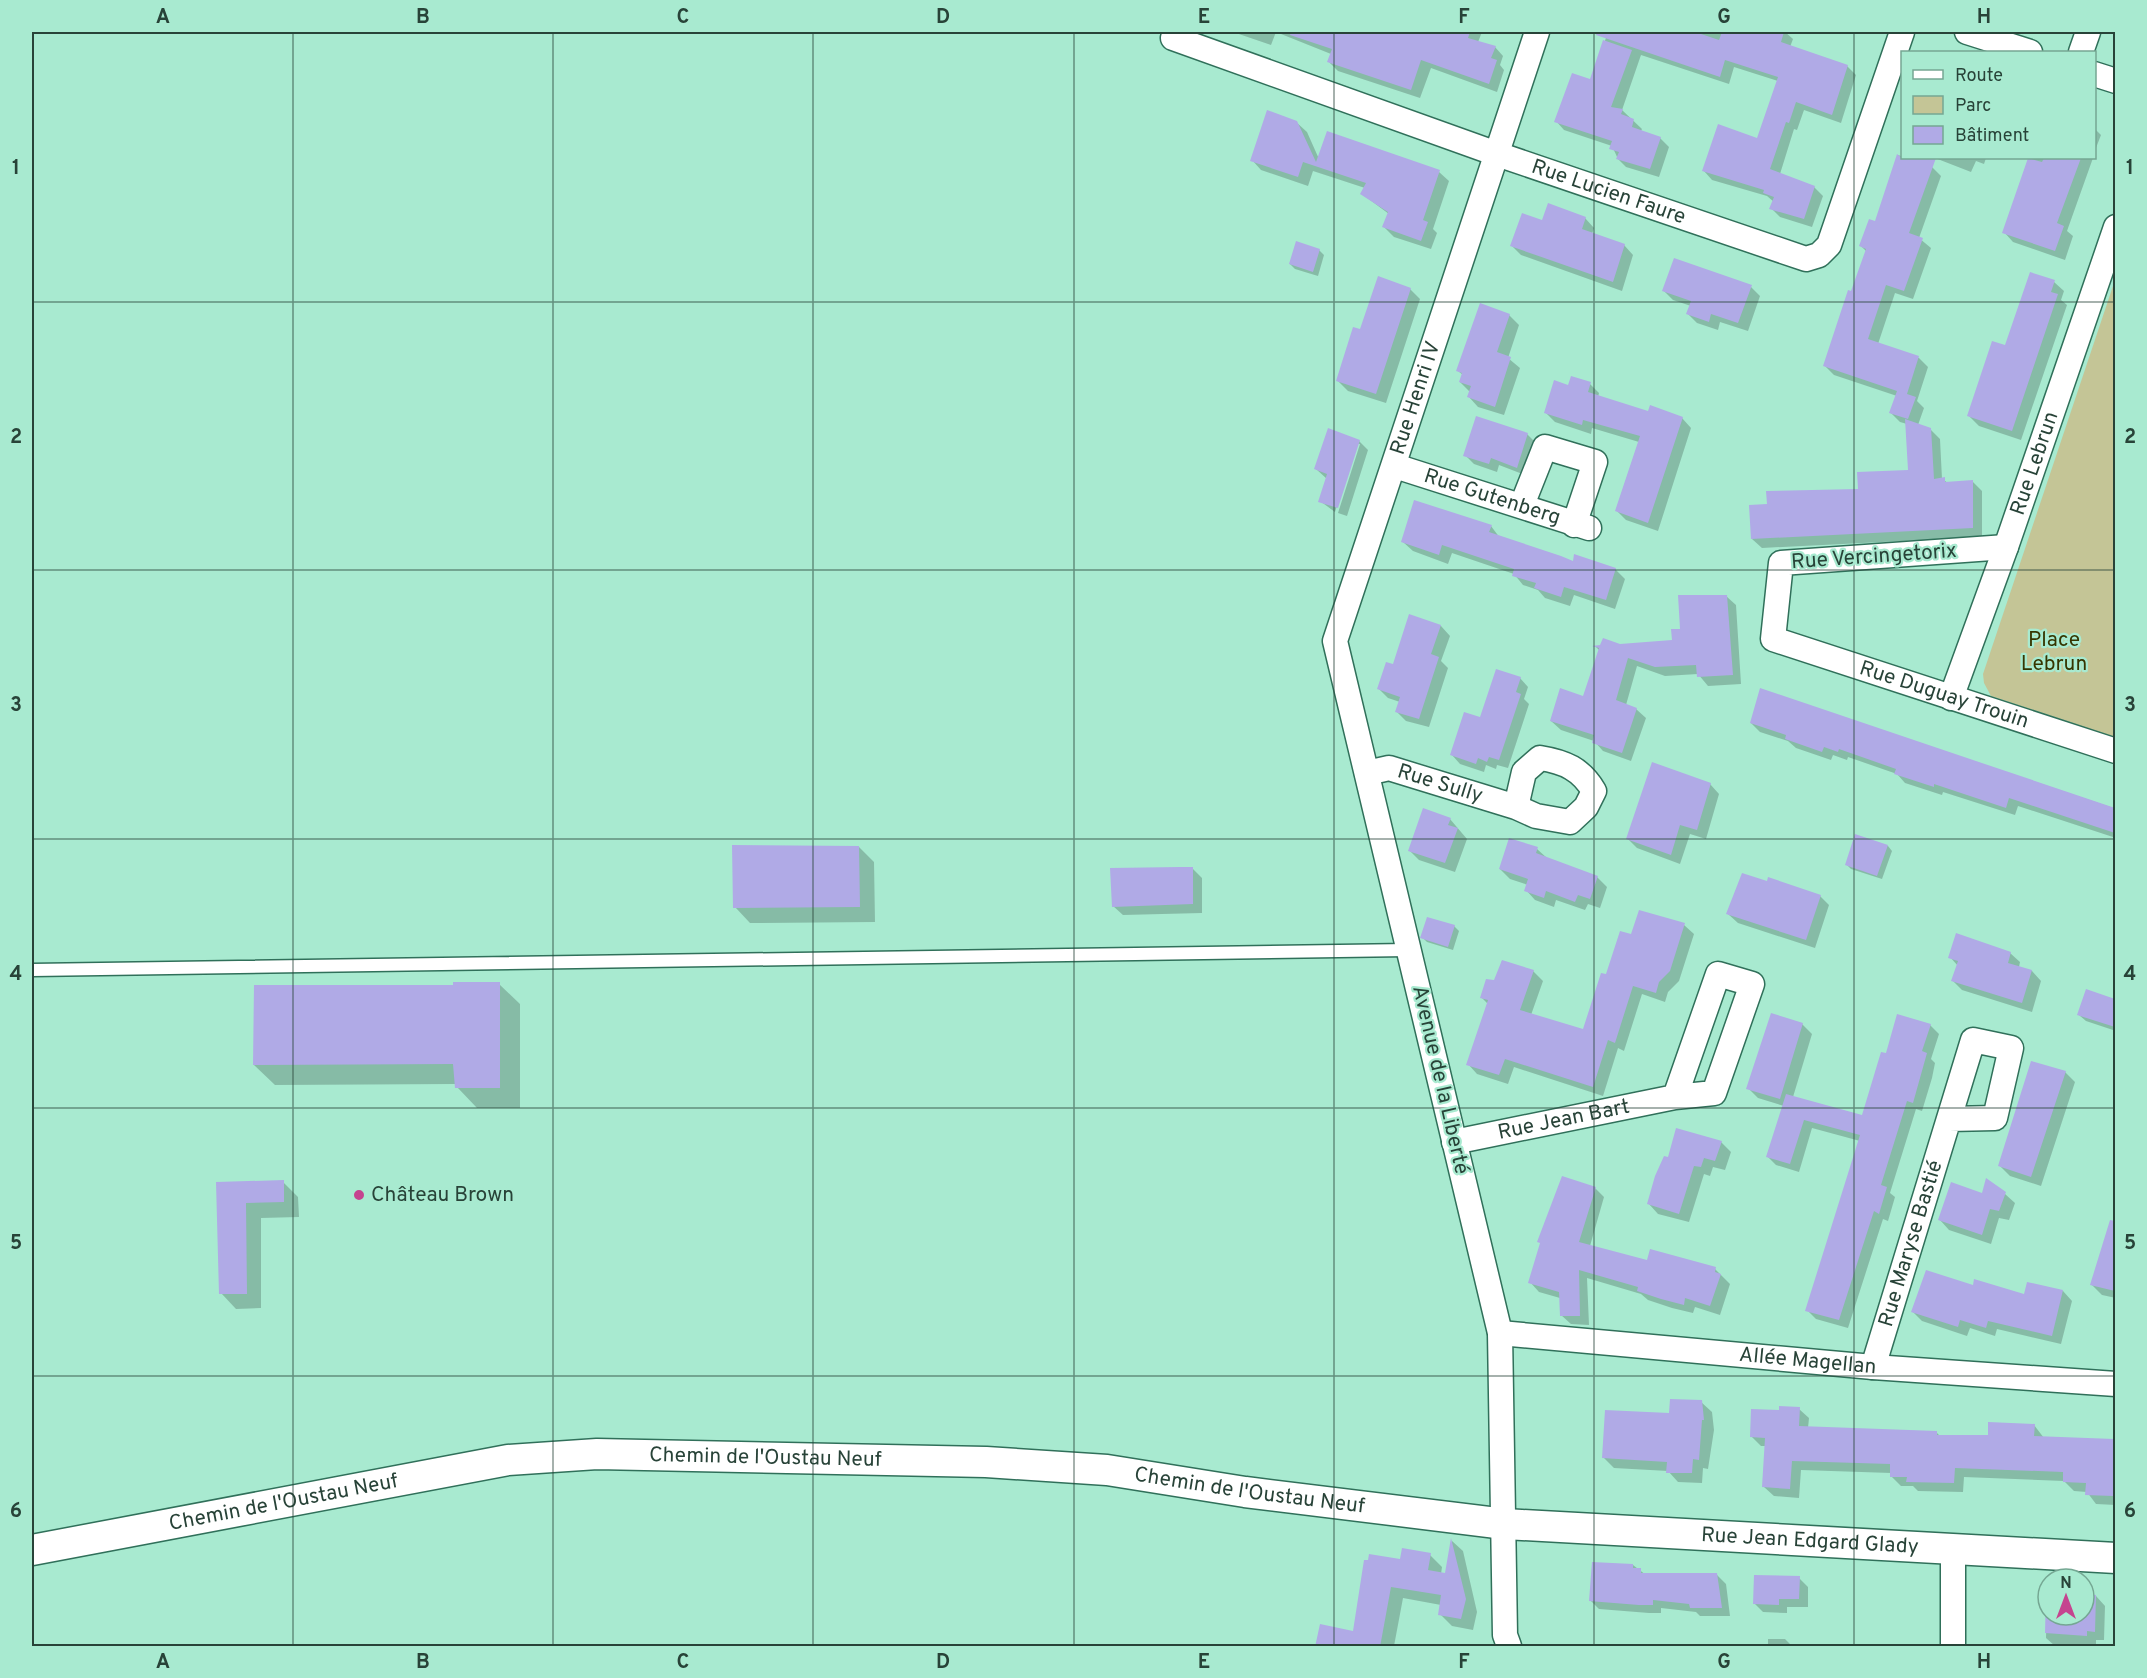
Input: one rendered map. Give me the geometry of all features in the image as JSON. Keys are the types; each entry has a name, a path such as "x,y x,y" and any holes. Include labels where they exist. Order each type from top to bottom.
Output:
{"street":[{"name":"Rue Henri IV","path":"1335,641 1538,32"},
{"name":"Rue Lucien Faure","path":"1173,38 1497,154 1806,259 1819,255 1829,244 1902,32"},
{"path":"1967,32 2027,51"},
{"path":"2081,51 2088,32"},
{"path":"2096,75 2115,81"},
{"name":"Rue Lebrun","path":"1951,698 2006,547 2115,227"},
{"name":"Rue Gutenberg","path":"1395,466 1582,526 1595,462 1545,447 1522,505"},
{"name":"Rue Vercingetorix","path":"1773,639 1781,563 2006,547"},
{"name":"Rue Duguay Trouin","path":"1773,639 2115,752"},
{"name":"Avenue de la Liberté","path":"1335,641 1500,1333 1505,1524 1505,1635 1509,1647"},
{"name":"Rue Sully","path":"1366,773 1389,768 1516,807"},
{"name":"Rue Jean Bart","path":"1454,1142 1675,1096 1714,1093 1752,984 1718,974 1675,1096"},
{"name":"Rue Maryse Bastié","path":"1873,1367 1949,1119"},
{"name":"Allée Magellan","path":"1500,1333 1873,1367 2115,1384"},
{"name":"Chemin de l'Oustau Neuf","path":"32,1550 508,1460 597,1454 986,1462 1107,1470 1245,1492 1505,1524"},
{"name":"Rue Jean Edgard Glady","path":"1505,1524 1953,1551 2115,1558"},
{"path":"1953,1551 1953,1647"}],"lane":[{"path":"32,970 1408,950"}],"green space":[{"name":"Place Lebrun","path":"2115,280 2116,737 1991,696 1984,683 1983,674"}],"building":[{"path":"1291,32 1470,32 1468,38 1496,46 1491,58 1497,60 1489,84 1421,60 1411,90 1327,62 1332,49 1290,35"},
{"path":"1597,32 1695,32 1719,40 1722,32 1784,32 1781,42 1848,65 1832,115 1796,102 1789,123 1786,122 1770,169 1815,186 1804,219 1769,209 1774,197 1763,193 1764,190 1702,171 1718,124 1757,138 1778,77 1725,60 1720,77 1596,35"},
{"path":"1603,40 1632,50 1611,107 1623,109 1621,114 1634,119 1632,127 1661,137 1650,169 1616,159 1619,152 1609,149 1612,141 1554,122 1572,73 1590,79"},
{"path":"1267,110 1297,121 1316,162 1327,131 1440,170 1423,220 1428,222 1421,241 1382,227 1388,212 1360,194 1366,183 1303,162 1298,177 1250,161"},
{"path":"1897,154 1901,159 1936,159 1909,233 1923,238 1904,291 1886,285 1868,339 1919,356 1907,394 1916,397 1908,419 1889,413 1897,391 1823,366 1848,290 1851,291 1866,249 1859,246 1869,219 1875,221"},
{"path":"2028,159 2042,162 2044,159 2081,159 2057,223 2064,226 2055,251 2002,233"},
{"path":"1548,203 1586,217 1582,229 1625,244 1613,282 1510,246 1522,213 1542,220"},
{"path":"1296,241 1320,249 1313,272 1289,264"},
{"path":"1674,258 1752,285 1738,323 1711,314 1709,322 1686,314 1691,301 1662,291"},
{"path":"2030,272 2055,280 2051,292 2058,294 2012,431 1967,416 1992,341 2005,345"},
{"path":"1378,276 1411,288 1376,394 1336,381 1353,327 1360,329"},
{"path":"1480,303 1510,314 1497,352 1511,357 1495,407 1467,397 1471,386 1459,382 1462,373 1456,371"},
{"path":"1571,376 1591,382 1588,392 1648,411 1650,405 1683,417 1648,523 1615,511 1640,436 1583,420 1582,425 1544,413 1554,380 1568,385"},
{"path":"1476,416 1528,433 1517,468 1491,458 1489,464 1463,456"},
{"path":"1905,419 1931,428 1934,479 1945,477 1945,482 1973,480 1973,528 1751,539 1749,505 1767,504 1766,491 1858,489 1857,472 1908,470"},
{"path":"1328,428 1360,440 1338,508 1318,502 1327,474 1314,469"},
{"path":"1414,500 1492,525 1489,532 1573,561 1574,554 1616,568 1606,600 1564,587 1561,597 1534,588 1536,583 1512,576 1514,569 1442,545 1439,555 1401,542"},
{"path":"1678,595 1727,595 1733,675 1697,677 1696,665 1655,667 1628,658 1616,700 1637,708 1622,753 1592,743 1594,735 1550,721 1560,688 1583,696 1599,648 1592,646 1600,645 1603,638 1620,644 1672,640 1671,629 1680,629"},
{"path":"1409,614 1441,625 1431,654 1439,657 1419,719 1395,712 1400,697 1377,689 1386,662 1393,664"},
{"path":"1496,669 1521,677 1516,692 1521,694 1499,760 1489,757 1487,762 1478,758 1476,764 1450,755 1464,712 1480,717"},
{"path":"1760,688 2115,808 2115,833 2009,798 2006,808 1934,784 1934,787 1894,774 1896,769 1839,749 1838,752 1824,747 1822,752 1785,739 1786,735 1750,723"},
{"path":"1652,762 1711,783 1697,830 1680,825 1671,855 1626,839"},
{"path":"1423,808 1451,818 1448,825 1458,828 1445,863 1408,851"},
{"path":"1855,834 1888,845 1877,876 1845,865"},
{"path":"1509,838 1538,847 1536,853 1598,876 1590,899 1578,895 1575,902 1546,891 1544,898 1524,891 1528,879 1499,869"},
{"path":"732,845 859,846 860,907 733,908"},
{"path":"1193,867 1193,904 1112,907 1110,868"},
{"path":"1742,873 1767,881 1768,877 1821,895 1806,940 1726,914"},
{"path":"1639,910 1685,923 1670,971 1659,982 1656,993 1633,986 1615,1043 1608,1040 1593,1087 1505,1059 1499,1075 1466,1065 1488,1000 1480,998 1486,979 1494,980 1502,960 1534,970 1520,1010 1583,1029 1601,973 1606,974 1620,931 1631,934"},
{"path":"1427,917 1455,925 1448,947 1420,938"},
{"path":"1956,933 2011,952 2008,963 2032,970 2022,1003 1951,981 1958,961 1948,958"},
{"path":"453,982 500,982 500,1088 455,1088 453,1064 253,1065 254,985 453,985"},
{"path":"2086,989 2115,999 2115,1027 2077,1015"},
{"path":"1771,1013 1803,1023 1780,1099 1746,1089"},
{"path":"1897,1014 1931,1024 1922,1051 1927,1053 1913,1103 1907,1101 1881,1185 1887,1187 1879,1214 1874,1211 1839,1320 1805,1311 1860,1135 1804,1120 1790,1164 1766,1157 1786,1094 1862,1115 1881,1052 1886,1053"},
{"path":"2031,1061 2066,1071 2031,1177 1998,1166"},
{"path":"1676,1128 1722,1141 1715,1161 1704,1158 1701,1167 1694,1166 1679,1214 1647,1204 1655,1176 1664,1156 1668,1157"},
{"path":"1562,1176 1596,1187 1579,1242 1647,1260 1650,1249 1716,1267 1715,1272 1721,1274 1710,1306 1685,1298 1684,1305 1661,1299 1637,1291 1638,1287 1579,1270 1580,1316 1560,1316 1559,1292 1528,1283 1540,1243 1537,1242"},
{"path":"1986,1178 2006,1192 1999,1211 1990,1209 1982,1235 1938,1220 1951,1182 1982,1193"},
{"path":"284,1180 284,1202 246,1203 247,1294 219,1294 216,1182"},
{"path":"2110,1220 2115,1221 2115,1291 2090,1285"},
{"path":"1926,1270 1973,1285 1974,1279 2024,1294 2027,1282 2063,1290 2052,1336 1988,1321 1986,1328 1960,1320 1958,1327 1911,1312"},
{"path":"1670,1399 1702,1400 1704,1420 1702,1420 1699,1460 1693,1459 1692,1473 1666,1473 1667,1462 1602,1458 1605,1410 1669,1413"},
{"path":"1779,1406 1800,1407 1799,1426 1937,1431 1937,1435 1988,1435 1988,1422 2035,1424 2034,1436 2114,1439 2113,1496 2085,1495 2086,1483 2063,1482 2063,1472 1955,1468 1954,1483 1906,1482 1907,1477 1890,1477 1890,1464 1792,1461 1790,1489 1762,1487 1765,1438 1750,1437 1751,1409 1779,1410"},
{"path":"1451,1538 1466,1599 1461,1619 1438,1615 1441,1595 1391,1587 1380,1647 1315,1647 1320,1624 1353,1631 1364,1560 1368,1560 1369,1554 1400,1559 1402,1548 1431,1553 1428,1570 1445,1573"},
{"path":"1592,1562 1633,1564 1633,1568 1641,1568 1641,1573 1717,1573 1722,1608 1690,1608 1689,1604 1653,1600 1653,1605 1589,1601"},
{"path":"1754,1575 1800,1576 1799,1599 1779,1599 1779,1605 1753,1604"},
{"path":"2045,1627 2095,1627 2095,1632 2087,1631 2087,1636 2045,1633"}],"place":[{"name":"Château Brown","path":"359,1195"}]}
